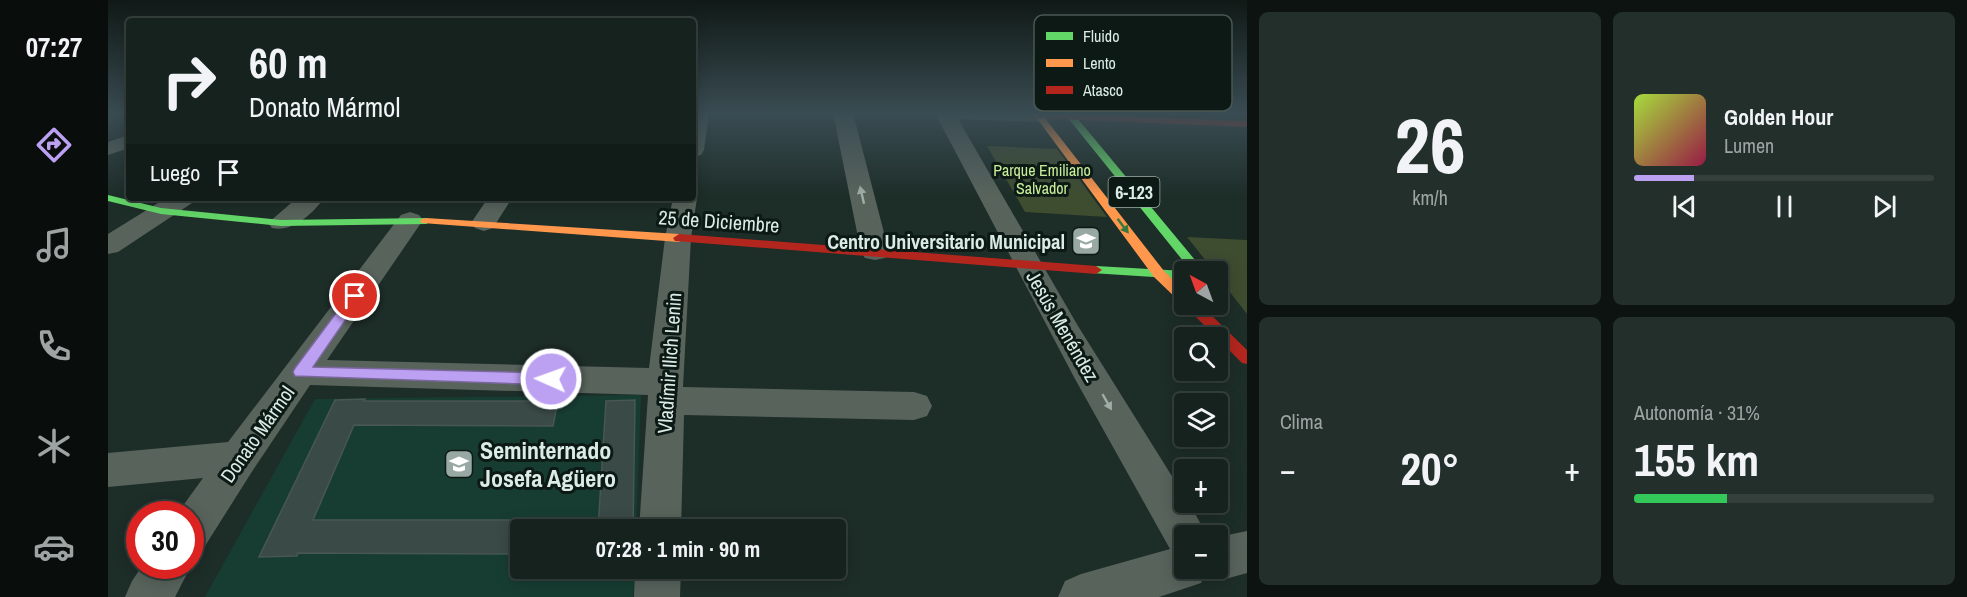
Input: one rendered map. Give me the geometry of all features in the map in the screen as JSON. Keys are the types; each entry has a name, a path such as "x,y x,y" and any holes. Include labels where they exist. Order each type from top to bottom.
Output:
{"street":[{"path":"849,141 875,252"},
{"name":"Jesús Menéndez","path":"960,141 1029,266 1179,525"},
{"name":"6-123","path":"1059,141 1159,274 1174,288"},
{"name":"6-123","path":"1091,141 1190,261"},
{"path":"108,149 126,142"},
{"name":"25 de Diciembre","path":"108,198 161,211 281,223 410,220 484,224 875,252 1029,266 1174,275"},
{"path":"108,246 178,201"},
{"path":"281,223 308,201"},
{"path":"484,224 498,201"},
{"name":"Vladímir Ilich Lenin","path":"660,519 665,391 678,238 684,201"},
{"name":"Donato Mármol","path":"204,511 239,458 410,220"},
{"path":"1202,315 1247,359"},
{"path":"1235,326 1247,344"},
{"path":"301,372 914,406"},
{"path":"108,470 239,458"},
{"path":"1228,557 1247,552"},
{"path":"1081,597 1174,570"},
{"path":"148,597 160,579"},
{"path":"657,597 658,579"}],"shaded area":[{"name":"Seminternado Josefa Agüero","path":"641,395 636,519 510,519 510,579 634,579 633,597 205,597 315,399"}],"green space":[{"name":"Parque Emiliano Salvador","path":"987,146 1057,149 1107,217 1025,212"},
{"path":"1187,237 1247,240 1247,314 1228,290 1228,261 1206,261"}],"building":[{"path":"335,400 558,401 553,426 354,425 313,520 510,520 510,554 298,553 297,556 259,557"},
{"path":"635,400 633,519 599,519 606,401"}],"traffic: fast":[{"path":"1091,141 1190,261"},
{"path":"108,198 161,211 281,223 426,221"},
{"path":"1096,270 1174,274"}],"traffic: slow":[{"path":"1058,141 1159,274 1174,288"},
{"path":"426,221 679,238"}],"traffic: jam":[{"path":"679,238 1096,270"},
{"path":"1202,315 1247,359"}],"place":[{"name":"Centro Universitario Municipal","path":"1086,241"},
{"name":"Seminternado Josefa Agüero","path":"459,464"}],"route":[{"path":"355,296 301,372 551,379"}]}
